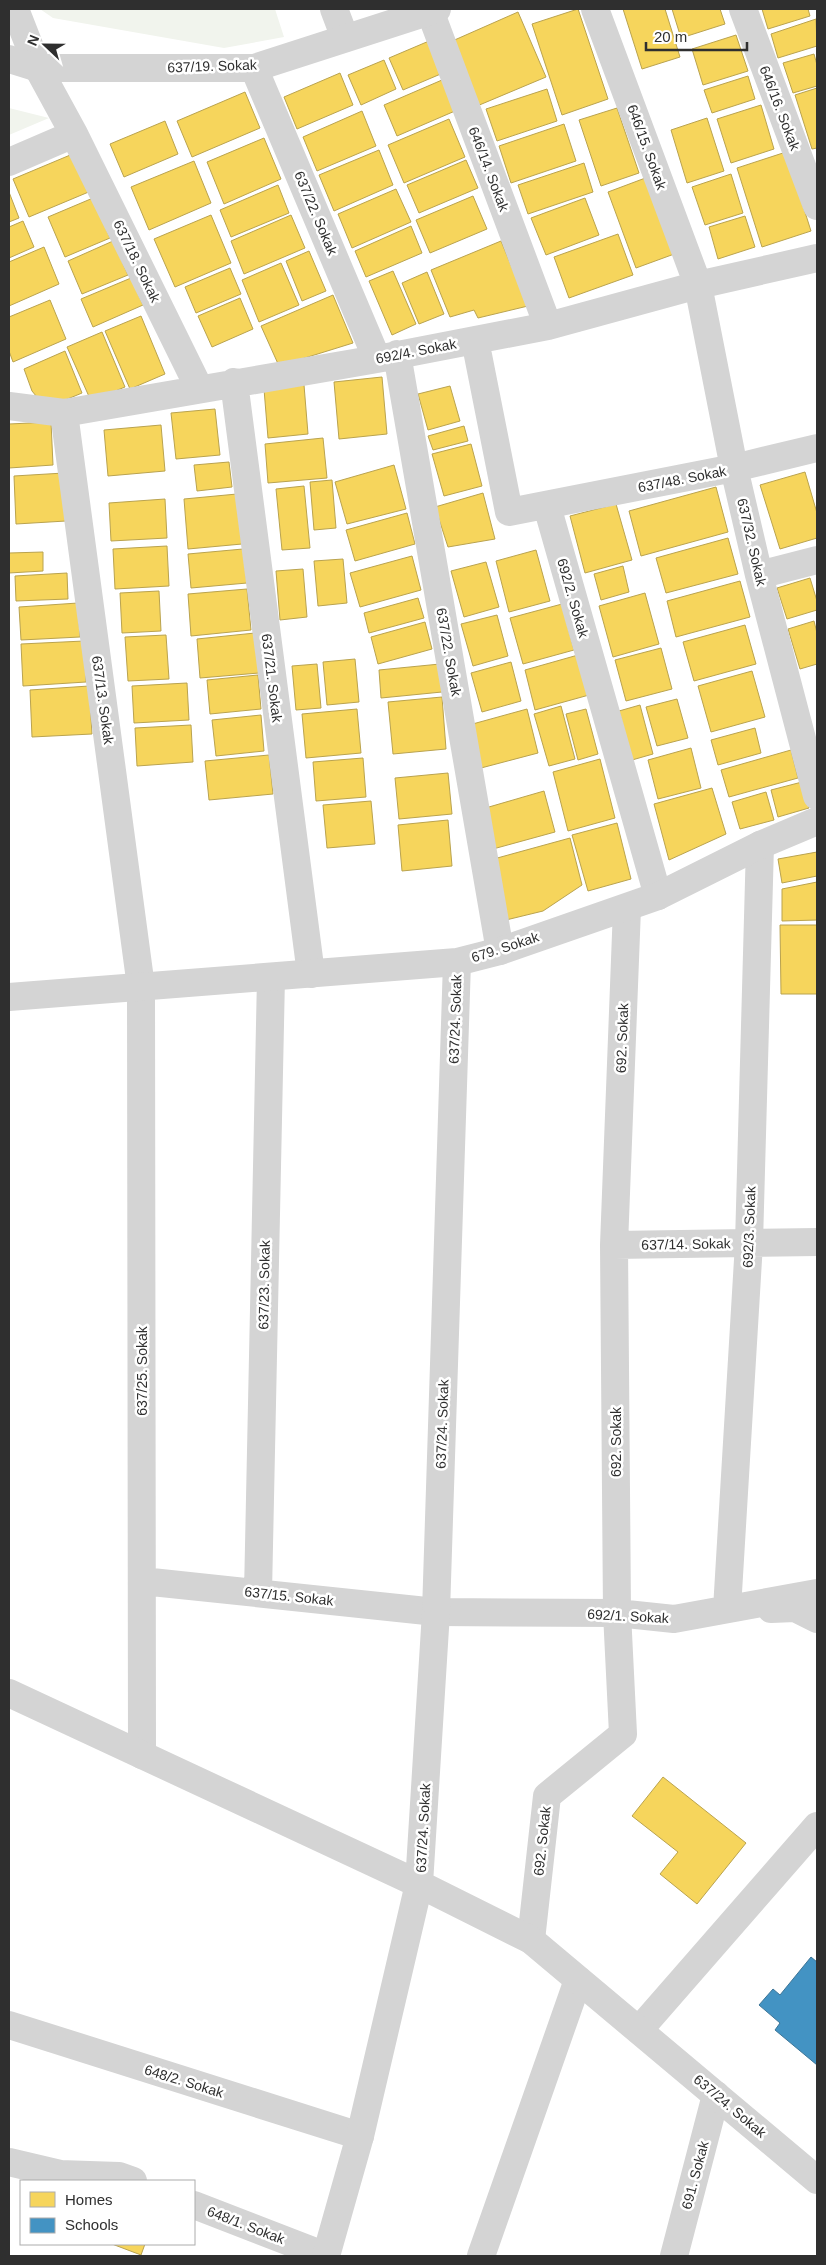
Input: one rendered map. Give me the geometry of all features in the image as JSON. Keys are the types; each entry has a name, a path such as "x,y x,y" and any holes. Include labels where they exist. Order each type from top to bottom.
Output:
{"street":[{"name":"637/18. Sokak","path":"15,9 38,68 74,134 200,388"},
{"path":"334,9 345,38"},
{"name":"646/15. Sokak","path":"595,9 698,285"},
{"name":"646/16. Sokak","path":"743,9 817,206"},
{"name":"637/19. Sokak","path":"9,59 38,68 254,68 434,10"},
{"name":"646/14. Sokak","path":"434,10 548,326"},
{"name":"637/22. Sokak","path":"254,68 387,356 500,951"},
{"path":"9,162 74,134"},
{"name":"692/4. Sokak","path":"9,406 64,413 475,340 548,326 698,285 817,258"},
{"name":"637/32. Sokak","path":"698,285 734,468 759,575 817,796"},
{"path":"475,340 510,512 547,506"},
{"name":"637/21. Sokak","path":"234,382 311,974"},
{"name":"637/13. Sokak","path":"64,413 142,987"},
{"name":"637/48. Sokak","path":"547,506 734,468 817,448"},
{"name":"692/2. Sokak","path":"547,506 658,896"},
{"path":"759,575 817,560"},
{"name":"679. Sokak","path":"9,997 457,962 500,951 549,932 628,908 658,896 760,845 817,821"},
{"name":"692/3. Sokak","path":"727,1609 749,1243 760,845"},
{"name":"692. Sokak","path":"531,1940 547,1796 623,1734 617,1613 614,1245 628,908"},
{"name":"637/24. Sokak","path":"326,2256 360,2136 420,1884 436,1612 457,962"},
{"name":"637/23. Sokak","path":"258,1593 271,977"},
{"name":"637/25. Sokak","path":"142,987 142,1755"},
{"name":"637/14. Sokak","path":"614,1245 817,1242"},
{"name":"637/15. Sokak","path":"142,1581 436,1612"},
{"name":"692/1. Sokak","path":"436,1612 617,1613 674,1619 817,1593"},
{"path":"727,1609 795,1608 817,1618"},
{"name":"637/24. Sokak","path":"9,1693 420,1884 531,1940 817,2180"},
{"path":"639,2030 817,1826"},
{"path":"481,2256 578,1980"},
{"name":"648/2. Sokak","path":"9,2025 360,2136"},
{"name":"691. Sokak","path":"674,2256 716,2095"},
{"path":"9,2162 60,2174 120,2176 130,2180"},
{"name":"648/1. Sokak","path":"195,2205 326,2256"}],"shaded area":[{"path":"40,9 275,9 284,37 224,48 53,18"},
{"path":"9,108 49,118 9,135"}],"building: Homes":[{"path":"578,9 608,99 562,115 532,24"},
{"path":"623,9 665,9 680,57 642,69"},
{"path":"672,9 720,9 725,24 681,38"},
{"path":"762,9 808,9 810,16 768,29"},
{"path":"518,12 546,77 477,106 450,42"},
{"path":"816,19 817,46 778,58 771,34"},
{"path":"736,35 748,71 703,85 692,49"},
{"path":"429,41 443,73 403,90 389,58"},
{"path":"814,54 817,65 817,86 793,93 783,63"},
{"path":"384,60 396,89 361,105 348,75"},
{"path":"340,73 353,105 297,129 284,97"},
{"path":"748,76 755,99 712,113 704,90"},
{"path":"442,80 455,111 397,136 384,105"},
{"path":"817,88 817,148 812,149 795,95"},
{"path":"547,89 557,121 497,141 486,109"},
{"path":"245,92 260,128 192,157 177,121"},
{"path":"761,105 774,149 731,163 717,119"},
{"path":"617,108 639,173 601,186 579,120"},
{"path":"362,111 376,146 317,171 303,137"},
{"path":"707,118 724,171 687,183 671,130"},
{"path":"449,119 465,157 404,183 388,145"},
{"path":"165,121 178,154 124,177 110,144"},
{"path":"564,124 576,161 511,183 499,146"},
{"path":"264,138 281,179 224,204 207,162"},
{"path":"379,150 393,185 334,211 319,175"},
{"path":"786,152 811,231 762,247 737,168"},
{"path":"75,153 91,191 29,217 13,179"},
{"path":"466,160 478,188 419,213 407,185"},
{"path":"194,161 211,203 149,230 131,187"},
{"path":"584,163 593,192 528,214 518,185"},
{"path":"731,174 743,213 705,225 692,187"},
{"path":"648,177 677,253 636,268 608,192"},
{"path":"278,185 289,213 231,237 220,210"},
{"path":"396,189 411,222 352,248 338,214"},
{"path":"9,192 19,218 9,222"},
{"path":"473,196 487,229 430,253 416,220"},
{"path":"93,198 110,238 65,257 48,217"},
{"path":"585,198 599,235 546,255 531,218"},
{"path":"211,215 231,263 175,287 154,239"},
{"path":"291,215 305,248 244,274 231,241"},
{"path":"745,216 755,247 718,259 709,227"},
{"path":"23,221 34,247 9,258 9,227"},
{"path":"411,226 422,253 366,277 355,251"},
{"path":"618,234 633,275 569,298 554,257"},
{"path":"113,241 128,275 82,294 68,261"},
{"path":"501,241 528,306 478,318 474,310 450,317 431,270"},
{"path":"44,247 59,284 9,306 9,262"},
{"path":"309,251 326,291 302,301 286,261"},
{"path":"281,263 299,305 259,322 242,280"},
{"path":"230,268 241,294 196,313 185,287"},
{"path":"393,271 416,324 392,335 369,281"},
{"path":"427,272 444,314 419,324 402,283"},
{"path":"131,278 143,305 93,327 81,299"},
{"path":"333,295 353,343 279,366 261,326"},
{"path":"240,298 253,329 212,347 198,316"},
{"path":"50,300 66,339 13,362 9,351 9,317"},
{"path":"141,316 165,374 130,389 105,331"},
{"path":"102,332 125,387 91,401 67,347"},
{"path":"65,351 82,393 46,408 32,391 24,369"},
{"path":"382,377 387,434 339,439 334,382"},
{"path":"304,385 308,434 268,438 264,389"},
{"path":"450,386 460,421 428,430 418,394"},
{"path":"215,409 220,455 176,459 171,413"},
{"path":"51,422 53,465 9,468 9,424"},
{"path":"161,425 165,471 108,476 104,430"},
{"path":"464,426 468,441 433,450 428,436"},
{"path":"323,438 327,478 268,483 265,444"},
{"path":"471,444 482,486 444,496 432,454"},
{"path":"229,462 232,487 197,491 194,465"},
{"path":"394,465 406,509 347,524 335,482"},
{"path":"805,472 817,513 817,538 780,549 760,485"},
{"path":"64,473 66,521 16,524 14,476"},
{"path":"332,480 336,528 314,530 310,482"},
{"path":"304,486 310,548 282,550 276,489"},
{"path":"716,487 728,532 641,556 629,511"},
{"path":"483,493 495,539 448,547 435,507"},
{"path":"237,494 242,544 188,549 184,499"},
{"path":"165,499 167,538 111,541 109,503"},
{"path":"616,504 632,560 585,573 570,516"},
{"path":"407,513 415,544 355,561 346,530"},
{"path":"728,538 738,574 666,593 656,558"},
{"path":"167,546 169,586 115,589 113,549"},
{"path":"243,549 247,583 191,588 188,554"},
{"path":"536,550 550,601 509,612 496,561"},
{"path":"43,552 43,571 9,573 9,553"},
{"path":"412,556 421,590 360,607 350,573"},
{"path":"343,559 347,603 318,606 314,561"},
{"path":"486,562 499,607 464,617 451,571"},
{"path":"623,566 629,592 601,600 594,574"},
{"path":"303,569 307,617 280,620 276,571"},
{"path":"67,573 68,599 16,601 15,576"},
{"path":"810,578 817,601 817,610 787,619 777,588"},
{"path":"740,581 750,617 676,637 667,601"},
{"path":"247,589 251,630 191,636 188,594"},
{"path":"159,591 161,631 122,633 120,593"},
{"path":"645,593 659,644 613,657 599,606"},
{"path":"418,598 424,618 369,633 364,613"},
{"path":"78,603 80,637 21,640 19,607"},
{"path":"562,604 574,650 523,664 510,618"},
{"path":"497,615 508,656 473,666 461,624"},
{"path":"814,621 817,633 817,664 800,669 788,629"},
{"path":"425,622 432,649 378,664 371,637"},
{"path":"745,625 756,664 694,681 683,642"},
{"path":"255,633 259,673 200,678 197,639"},
{"path":"166,635 169,679 128,681 125,637"},
{"path":"84,641 86,682 23,686 21,644"},
{"path":"661,648 672,689 626,701 615,660"},
{"path":"578,655 589,695 535,710 525,670"},
{"path":"355,659 359,702 327,705 323,662"},
{"path":"511,662 521,701 482,712 471,673"},
{"path":"317,664 321,708 296,710 292,666"},
{"path":"440,664 442,692 381,698 379,670"},
{"path":"752,671 765,717 711,732 698,686"},
{"path":"258,675 261,709 210,714 207,680"},
{"path":"187,683 189,720 134,723 132,686"},
{"path":"89,686 92,734 32,737 30,690"},
{"path":"442,697 446,749 393,754 388,702"},
{"path":"677,699 688,738 657,746 646,707"},
{"path":"640,705 653,754 632,760 619,711"},
{"path":"561,706 575,759 549,766 534,714"},
{"path":"357,709 361,753 306,758 302,714"},
{"path":"527,709 538,753 481,768 469,725"},
{"path":"586,709 598,754 578,760 566,714"},
{"path":"261,715 264,751 216,756 212,720"},
{"path":"191,725 193,762 137,766 135,728"},
{"path":"755,728 761,753 718,765 711,740"},
{"path":"691,748 701,788 658,799 648,760"},
{"path":"791,750 798,778 729,797 721,770"},
{"path":"269,755 273,794 209,800 205,761"},
{"path":"363,758 366,797 316,801 313,762"},
{"path":"600,759 615,818 568,831 553,772"},
{"path":"448,773 452,814 399,819 395,778"},
{"path":"802,782 809,808 778,817 771,790"},
{"path":"712,788 726,834 669,860 654,804"},
{"path":"544,791 555,832 493,849 482,809"},
{"path":"766,792 774,820 740,829 732,802"},
{"path":"371,801 375,844 327,848 323,805"},
{"path":"448,820 452,866 402,871 398,825"},
{"path":"617,823 631,879 588,891 572,835"},
{"path":"570,838 582,885 543,911 506,920 490,860"},
{"path":"817,852 817,876 782,883 778,859"},
{"path":"817,882 817,920 782,921 782,889"},
{"path":"780,925 817,925 817,994 781,994"},
{"path":"663,1777 746,1843 697,1904 660,1874 678,1852 632,1816"},
{"path":"115,2245 145,2245 141,2255"}],"building: Schools":[{"path":"811,1957 817,1962 817,2065 775,2030 780,2023 759,2005 773,1989 780,1995"}]}
